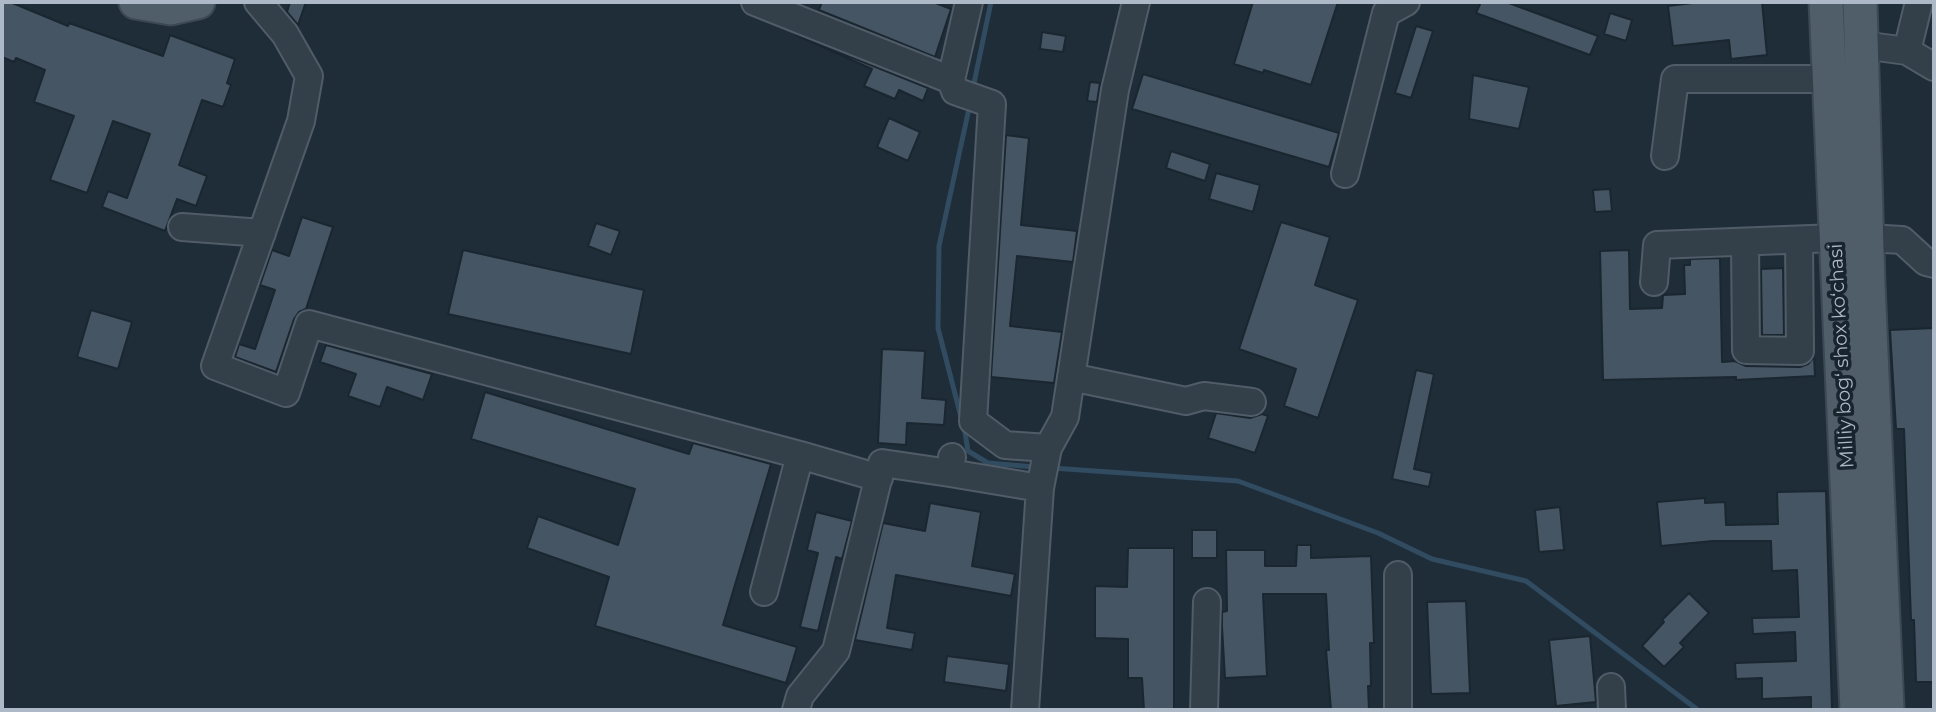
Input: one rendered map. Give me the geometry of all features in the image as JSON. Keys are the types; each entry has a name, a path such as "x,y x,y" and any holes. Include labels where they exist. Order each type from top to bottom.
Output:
{"main road":[{"path":"136,2 170,8 198,2"},
{"name":"Milliy bog‘ shox ko‘chasi","path":"1826,2 1829,79 1852,238"},
{"name":"Milliy bog‘ shox ko‘chasi","path":"1860,2 1862,45 1852,238 1868,612 1887,710"},
{"name":"Milliy bog‘ shox ko‘chasi","path":"1857,710 1868,612"}],"street":[{"path":"258,2 285,34 309,76 301,121 215,366 286,393 309,324 879,478"},
{"path":"755,2 951,80"},
{"path":"969,2 951,80 955,91 992,104 973,421 1005,445 1048,448"},
{"path":"1025,710 1040,488 1048,448 1065,417 1115,90 1136,2"},
{"path":"1345,174 1386,13 1406,2"},
{"path":"1908,51 1919,2"},
{"path":"1862,45 1908,51 1934,67"},
{"path":"1665,156 1675,79 1829,79"},
{"path":"182,227 262,233"},
{"path":"1654,282 1657,245 1852,238 1902,240 1926,262 1934,264"},
{"path":"1745,242 1746,350 1800,351 1799,240"},
{"path":"1071,376 1186,401 1204,396 1252,402"},
{"path":"765,592 800,455"},
{"path":"796,710 800,696 836,651 882,463 951,465 1040,488"},
{"path":"1398,575 1398,710"},
{"path":"1204,710 1207,602"}],"building":[{"path":"2,2 10,2 68,26 69,23 163,56 170,35 235,59 227,83 231,85 223,107 202,100 179,165 207,176 196,206 177,199 165,231 102,207 108,191 127,198 150,134 113,121 87,193 50,180 74,116 34,102 45,70 16,58 14,62 2,57"},
{"path":"290,2 306,2 298,25 287,12"},
{"path":"822,2 933,2 951,9 935,57 819,10"},
{"path":"1253,2 1338,2 1311,85 1264,70 1263,73 1234,64"},
{"path":"1481,2 1506,2 1598,36 1590,55 1476,13"},
{"path":"1701,2 1762,2 1767,55 1731,59 1729,40 1673,46 1668,6"},
{"path":"1610,13 1632,20 1626,41 1604,34"},
{"path":"1416,26 1433,31 1411,98 1395,93"},
{"path":"1042,32 1066,36 1063,52 1040,49"},
{"path":"796,35 928,88 923,101 899,90 895,99 864,86 872,69"},
{"path":"1143,74 1339,133 1329,167 1132,109"},
{"path":"1473,75 1529,87 1519,129 1469,119"},
{"path":"1090,82 1100,83 1097,102 1087,101"},
{"path":"889,118 920,132 908,161 877,147"},
{"path":"1006,135 1029,138 1021,225 1077,231 1073,262 1017,256 1010,326 1062,332 1054,383 991,377"},
{"path":"1171,151 1210,164 1205,181 1166,168"},
{"path":"1216,173 1260,185 1253,212 1209,199"},
{"path":"1610,189 1612,211 1595,212 1593,190"},
{"path":"302,217 333,227 306,309 299,312 294,319 276,372 235,357 239,344 255,349 275,290 260,285 272,250 289,256"},
{"path":"1281,222 1330,237 1315,285 1358,300 1318,418 1284,406 1296,369 1239,349"},
{"path":"596,223 620,231 611,255 588,246"},
{"path":"463,250 644,290 631,354 448,314"},
{"path":"1629,250 1630,309 1662,308 1663,295 1685,294 1684,265 1690,265 1690,259 1720,258 1722,362 1735,361 1746,366 1800,367 1808,364 1814,357 1815,376 1736,380 1736,377 1603,380 1600,251"},
{"path":"1783,268 1784,335 1762,335 1761,269"},
{"path":"91,310 132,322 118,369 77,357"},
{"path":"1934,328 1934,682 1916,682 1904,429 1896,429 1890,330"},
{"path":"326,345 432,374 423,400 387,387 380,407 348,396 356,374 320,362"},
{"path":"882,349 925,351 922,398 946,400 944,425 907,423 906,445 878,443"},
{"path":"1416,370 1434,374 1414,469 1432,473 1429,487 1392,479"},
{"path":"485,392 689,454 693,443 771,464 723,625 797,647 786,683 595,626 609,577 527,548 538,516 618,545 635,489 471,439"},
{"path":"1216,413 1250,418 1262,414 1268,416 1255,453 1208,438"},
{"path":"1826,491 1832,710 1811,710 1811,697 1762,699 1762,678 1736,679 1735,663 1796,661 1795,632 1753,634 1752,618 1799,617 1797,570 1772,571 1771,541 1713,541 1661,546 1657,502 1705,498 1705,503 1725,502 1726,525 1778,524 1777,492"},
{"path":"930,503 981,512 972,566 1015,574 1011,596 896,575 887,628 915,633 912,650 855,640 883,523 925,531"},
{"path":"1560,507 1564,550 1539,552 1535,510"},
{"path":"816,512 852,521 842,559 836,557 818,631 800,627 818,553 807,550"},
{"path":"1192,530 1217,530 1217,558 1192,558"},
{"path":"1297,545 1311,545 1311,558 1371,556 1374,643 1370,643 1369,710 1331,710 1326,650 1329,650 1326,594 1263,594 1267,676 1225,678 1222,612 1227,611 1226,550 1265,550 1265,566 1296,566"},
{"path":"1128,548 1174,548 1174,710 1144,710 1142,678 1128,678 1128,639 1095,638 1095,586 1127,587"},
{"path":"1689,593 1709,613 1680,643 1684,647 1664,667 1642,646 1664,622 1662,620"},
{"path":"1466,601 1470,693 1431,694 1427,602"},
{"path":"1590,636 1596,702 1556,706 1549,640"},
{"path":"947,656 1009,664 1006,691 944,682"}],"waterway":[{"path":"973,88 991,2"},
{"path":"961,417 938,328 939,246 970,104"},
{"path":"964,426 968,451 988,463 1035,467"},
{"path":"1052,468 1238,481 1378,533 1432,559 1526,581 1698,710"}]}
